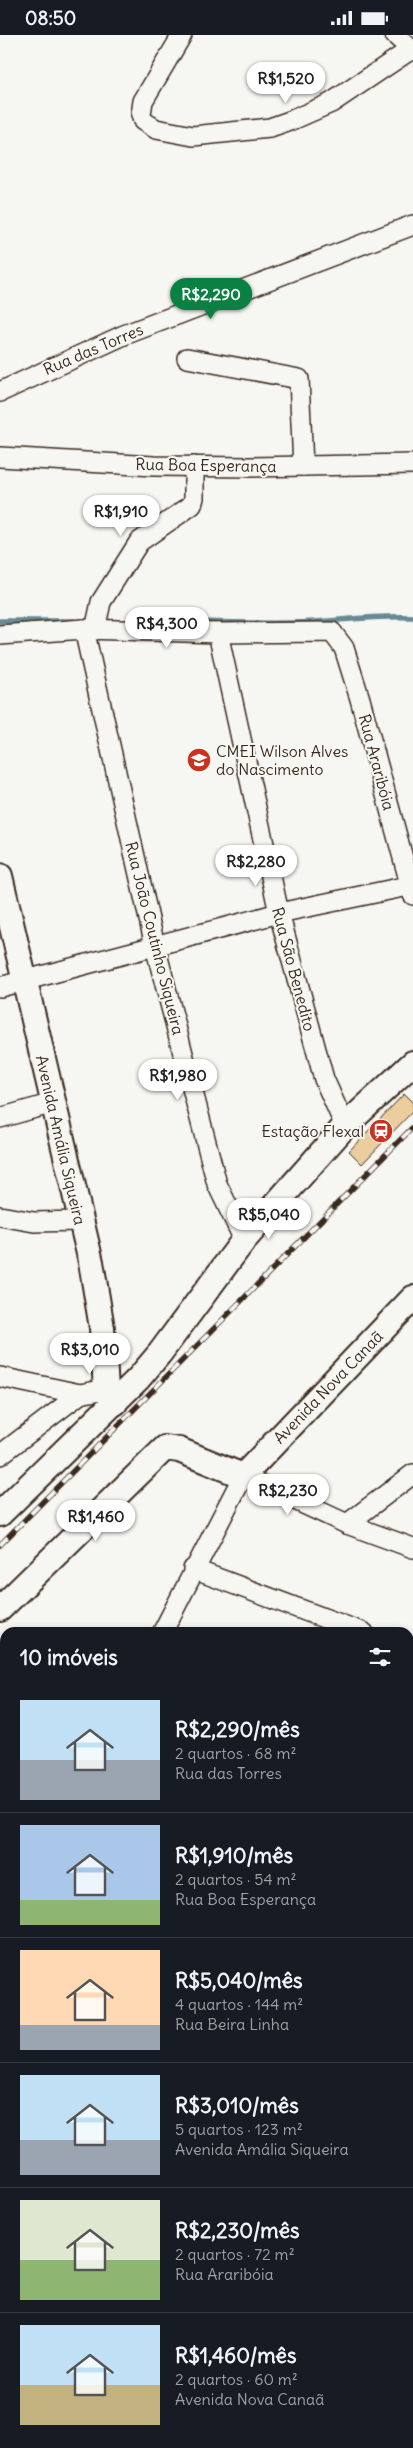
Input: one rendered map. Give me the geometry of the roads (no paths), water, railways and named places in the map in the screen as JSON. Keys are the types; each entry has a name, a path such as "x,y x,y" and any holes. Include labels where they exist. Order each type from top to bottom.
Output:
{"street":[{"path":"182,35 144,101 141,115 143,121 156,129 193,136 270,128 331,103 412,51 395,35"},
{"name":"Rua das Torres","path":"0,392 124,335 413,225"},
{"path":"187,359 299,379 303,466"},
{"name":"Rua Boa Esperança","path":"0,457 194,466 413,463"},
{"path":"89,630 101,602 139,542 192,505 194,499 194,466"},
{"path":"0,635 89,630 218,633"},
{"name":"Rua João Coutinho Siqueira","path":"89,630 155,946 217,1184 244,1240"},
{"name":"Rua Araribóia","path":"218,633 332,633 344,648 412,888"},
{"name":"Rua São Benedito","path":"218,633 279,913 324,1079 344,1125"},
{"name":"Avenida Amália Siqueira","path":"0,876 91,1262 102,1328 110,1396"},
{"path":"0,987 279,913 412,888"},
{"path":"0,1515 69,1445 110,1396 160,1353 244,1240 344,1125 413,1063"},
{"path":"0,1118 53,1103"},
{"path":"0,1216 34,1222 80,1221"},
{"name":"Avenida Nova Canaã","path":"243,1476 413,1298"},
{"path":"0,1377 80,1395 110,1396"},
{"path":"0,1455 80,1395"},
{"path":"0,1609 165,1448 179,1451 243,1476 347,1524 413,1549"},
{"path":"347,1524 413,1474"},
{"path":"165,1627 193,1569 243,1476"},
{"path":"193,1569 323,1625"}],"waterway":[{"path":"131,621 291,623 382,617 413,617"},
{"path":"0,621 73,621"}],"railway":[{"path":"0,1545 413,1127"}],"place":[{"name":"CMEI Wilson Alves do Nascimento","path":"199,760"},
{"name":"Estação Flexal","path":"381,1131"}]}
